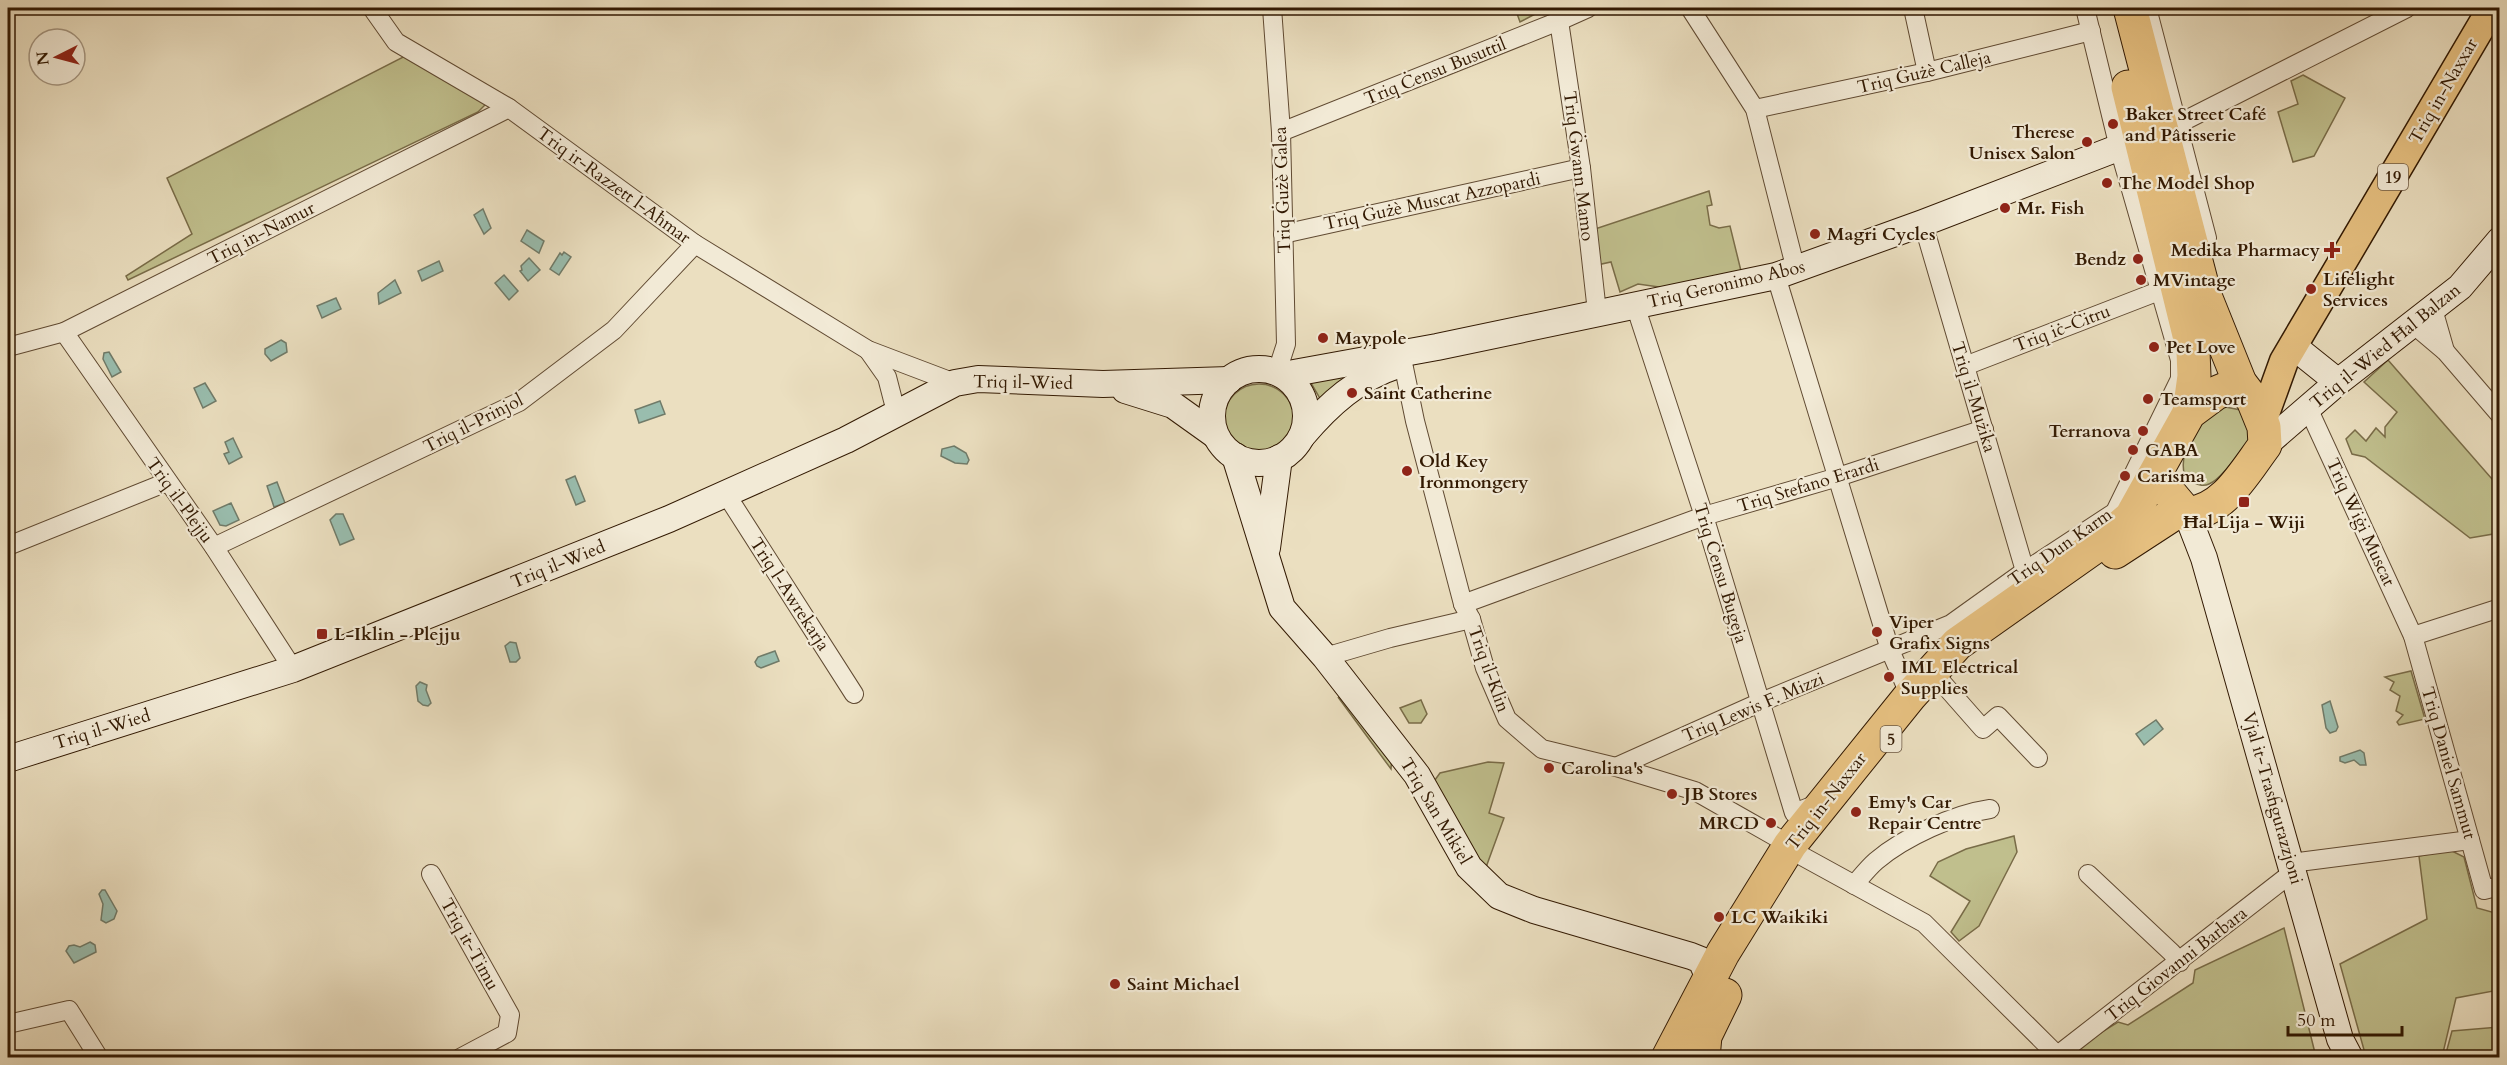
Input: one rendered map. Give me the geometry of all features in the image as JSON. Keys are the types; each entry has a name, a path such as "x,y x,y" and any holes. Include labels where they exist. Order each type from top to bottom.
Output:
{"highway":[{"name":"Triq Dun Karm","path":"2130,8 2205,296 2207,340 2194,376 2189,413"},
{"name":"Triq Dun Karm","path":"2100,19 2130,144 2207,340 2240,383"},
{"path":"2103,541 2124,514 2207,340"},
{"path":"2240,383 2253,400 2264,434"},
{"name":"Triq in-Naxxar","path":"1703,1058 1705,1036 1759,926 1790,846 1809,807 1957,644 2103,541 2131,517 2189,413 2216,393 2240,383"},
{"name":"Triq in-Naxxar","path":"1668,1058 1707,960 1790,846 1939,679 2017,618 2184,512 2203,513 2221,501 2264,434"},
{"path":"2161,462 2166,489 2184,512"}],"main road":[{"name":"Triq in-Naxxar","path":"2264,434 2289,354 2492,8"},
{"name":"Triq in-Naxxar","path":"2240,383 2289,354"}],"street":[{"name":"Triq ir-Razzett l-Aħmar","path":"372,8 396,42 509,108 695,244 868,350 955,383"},
{"name":"Triq Ġużè Galea","path":"1272,8 1281,132 1286,344 1280,373"},
{"name":"Triq Ċensu Busuttil","path":"1281,132 1588,8"},
{"path":"1690,8 1755,109 1786,273 1838,477 1890,650 1910,696"},
{"path":"1913,8 1927,72"},
{"name":"Triq Dun Karm","path":"2085,8 2100,19"},
{"name":"Triq Dun Karm","path":"2147,8 2218,289 2207,340"},
{"path":"2178,124 2407,8"},
{"name":"Triq Ġużè Calleja","path":"1755,109 1927,72 2100,19"},
{"name":"Triq Ġwann Mamo","path":"1559,21 1581,168 1597,312"},
{"name":"Triq in-Namur","path":"8,347 64,332 509,108"},
{"name":"Triq Dun Karm","path":"1890,650 1951,624 2025,571 2115,512 2180,379 2180,360 2159,291 2130,144"},
{"name":"Triq Geronimo Abos","path":"1280,373 1437,347 1786,273 1923,224 2130,144"},
{"name":"Triq Ġużè Muscat Azzopardi","path":"1283,234 1581,168"},
{"name":"Triq il-Mużika","path":"1923,224 2025,571"},
{"name":"Triq il-Wied Ħal Balzan","path":"2264,434 2308,408 2460,287 2499,240"},
{"name":"Triq il-Prinjol","path":"214,547 519,402 614,330 695,244"},
{"name":"Triq iċ-Ċitru","path":"1965,366 2159,291"},
{"name":"Triq Ċensu Bugeja","path":"1635,305 1704,516 1761,702 1809,807"},
{"path":"2423,316 2445,351 2499,415"},
{"name":"Triq il-Plejju","path":"64,332 214,547 293,669"},
{"name":"Triq Geronimo Abos","path":"1299,440 1324,410 1374,373 1403,363 1437,347"},
{"name":"Triq ir-Razzett l-Aħmar","path":"868,350 887,377 896,412"},
{"path":"2289,354 2338,382"},
{"name":"Triq il-Klin","path":"1403,363 1415,421 1467,612 1485,668 1507,719 1542,748 1695,791 1854,885 1924,923 2060,1056"},
{"path":"1259,368 1280,373 1294,384 1302,396 1305,426 1299,440 1290,451 1279,458 1257,463 1235,456 1223,447 1215,435 1212,407 1216,394 1224,382 1229,380 1247,369 1259,368"},
{"name":"Triq il-Klin","path":"1374,373 1395,387 1415,421"},
{"name":"Triq il-Wied","path":"8,759 293,669 669,519 846,440 955,383 978,379 1103,384 1229,380"},
{"name":"Triq il-Wied","path":"1103,384 1173,405 1215,435"},
{"name":"Triq Wiġi Muscat","path":"2308,408 2414,636"},
{"name":"Triq Stefano Erardi","path":"1325,657 1467,612 1704,516 1838,477 1984,429"},
{"name":"Triq San Mikiel","path":"1235,456 1282,608 1325,657 1417,775 1469,867 1499,896 1534,910 1707,960"},
{"name":"Triq San Mikiel","path":"1265,557 1279,458"},
{"path":"8,546 167,482"},
{"name":"Triq l-Awrekarja","path":"726,494 854,694"},
{"name":"Vjal it-Trasfigurazzjoni","path":"2204,558 2210,525 2221,501"},
{"name":"Vjal it-Trasfigurazzjoni","path":"2184,512 2204,558 2343,1051"},
{"path":"2414,636 2499,608"},
{"name":"Triq Daniel Sammut","path":"2414,636 2470,840 2492,888"},
{"name":"Triq Lewis F. Mizzi","path":"1616,767 1761,702 1890,650"},
{"path":"1939,679 1983,729 1998,716 2038,758"},
{"path":"1854,885 1876,861 1916,835 1976,811 1990,809"},
{"path":"2292,868 2470,840"},
{"name":"Triq Giovanni Barbara","path":"2060,1056 2180,962 2292,868"},
{"name":"Triq it-Timu","path":"431,874 510,1015 507,1033 460,1058"},
{"path":"2088,874 2180,962"},
{"path":"8,1024 69,1010 99,1058"}],"shaded area":[{"path":"1515,8 1545,9 1520,22"},
{"path":"407,55 489,101 478,112 128,280 126,276 192,234 167,178"},
{"path":"2303,75 2345,98 2314,156 2293,162 2278,112 2298,104 2291,81"},
{"path":"1709,191 1712,205 1707,206 1710,225 1719,228 1730,226 1741,271 1666,288 1638,284 1620,292 1611,262 1597,265 1592,230"},
{"path":"483,209 491,228 484,234 474,215"},
{"path":"527,230 544,241 539,253 521,241"},
{"path":"564,252 571,257 559,275 550,269 560,253 562,255"},
{"path":"529,258 540,270 528,281 520,271 521,266"},
{"path":"439,261 443,271 422,281 418,271"},
{"path":"504,275 518,291 509,300 495,283"},
{"path":"395,280 401,293 379,304 378,293"},
{"path":"336,298 341,309 322,318 317,306"},
{"path":"281,340 286,343 287,352 271,361 265,354 265,349"},
{"path":"109,352 121,372 112,377 103,359 104,353"},
{"path":"2388,360 2499,487 2499,533 2470,538 2365,457 2352,454 2346,439 2355,430 2366,441 2376,428 2385,437 2385,427 2397,412 2364,382"},
{"path":"1333,373 1350,380 1322,402 1308,378"},
{"path":"205,383 216,401 203,408 194,388"},
{"path":"1259,384 1272,387 1284,394 1291,406 1294,419 1291,432 1284,444 1272,451 1259,454 1246,451 1234,444 1227,432 1224,419 1227,406 1234,394 1246,387"},
{"path":"660,401 665,414 639,423 635,410"},
{"path":"2220,406 2241,410 2247,422 2249,440 2219,477 2209,484 2200,485 2186,479 2183,469 2184,459 2191,438 2212,412"},
{"path":"233,438 242,457 229,464 224,454 229,452 225,442"},
{"path":"954,446 966,453 969,460 967,464 955,463 941,456 942,449"},
{"path":"575,476 585,501 576,505 566,480"},
{"path":"277,482 285,503 274,507 267,486"},
{"path":"231,503 239,520 226,526 220,525 213,511"},
{"path":"336,514 343,514 354,539 340,545 330,520"},
{"path":"510,642 516,643 520,658 516,662 510,662 505,646"},
{"path":"775,651 779,661 761,668 757,666 755,662 758,657"},
{"path":"2411,671 2425,719 2399,725 2397,722 2403,715 2396,711 2400,696 2390,690 2394,682 2385,677"},
{"path":"420,682 427,685 426,690 431,703 428,706 418,701 416,686"},
{"path":"1338,697 1350,705 1392,755 1391,769"},
{"path":"1421,700 1427,714 1421,723 1409,723 1400,708"},
{"path":"2330,701 2338,727 2336,731 2330,733 2326,728 2322,705"},
{"path":"2156,720 2163,729 2144,745 2136,734"},
{"path":"2360,750 2364,753 2366,765 2360,765 2354,760 2345,763 2340,761 2340,757"},
{"path":"1488,762 1504,763 1489,813 1504,818 1485,870 1432,784 1440,773"},
{"path":"2014,836 2017,852 1979,926 1959,941 1951,932 1970,901 1930,876 1938,862 1966,849"},
{"path":"2450,850 2464,857 2477,908 2499,914 2499,990 2456,998 2442,1057 2366,1057 2340,964 2427,919 2419,856"},
{"path":"105,890 117,911 114,919 106,923 101,920 103,904 99,894"},
{"path":"2284,928 2316,1057 2073,1058 2076,1048 2118,1022 2128,1025 2193,983 2195,970"},
{"path":"90,942 95,945 96,952 74,963 66,951 69,946 80,947"},
{"path":"2499,1027 2499,1057 2445,1057 2452,1031"}],"place":[{"name":"Baker Street Café and Pâtisserie","path":"2113,124"},
{"name":"Therese Unisex Salon","path":"2087,142"},
{"name":"The Model Shop","path":"2107,183"},
{"name":"Mr. Fish","path":"2005,208"},
{"name":"Magri Cycles","path":"1815,234"},
{"name":"Medika Pharmacy","path":"2332,250"},
{"name":"Bendz","path":"2138,259"},
{"name":"MVintage","path":"2141,280"},
{"name":"Lifelight Services","path":"2311,289"},
{"name":"Maypole","path":"1323,338"},
{"name":"Pet Love","path":"2154,347"},
{"name":"Saint Catherine","path":"1352,393"},
{"name":"Teamsport","path":"2148,399"},
{"name":"Terranova","path":"2143,431"},
{"name":"GABA","path":"2133,450"},
{"name":"Old Key Ironmongery","path":"1407,471"},
{"name":"Carisma","path":"2125,476"},
{"name":"Ħal Lija - Wiji","path":"2244,502"},
{"name":"Viper Grafix Signs","path":"1877,632"},
{"name":"L-Iklin - Plejju","path":"322,634"},
{"name":"IML Electrical Supplies","path":"1889,677"},
{"name":"Carolina's","path":"1549,768"},
{"name":"JB Stores","path":"1672,794"},
{"name":"Emy's Car Repair Centre","path":"1856,812"},
{"name":"MRCD","path":"1771,823"},
{"name":"LC Waikiki","path":"1719,917"},
{"name":"Saint Michael","path":"1115,984"}]}
